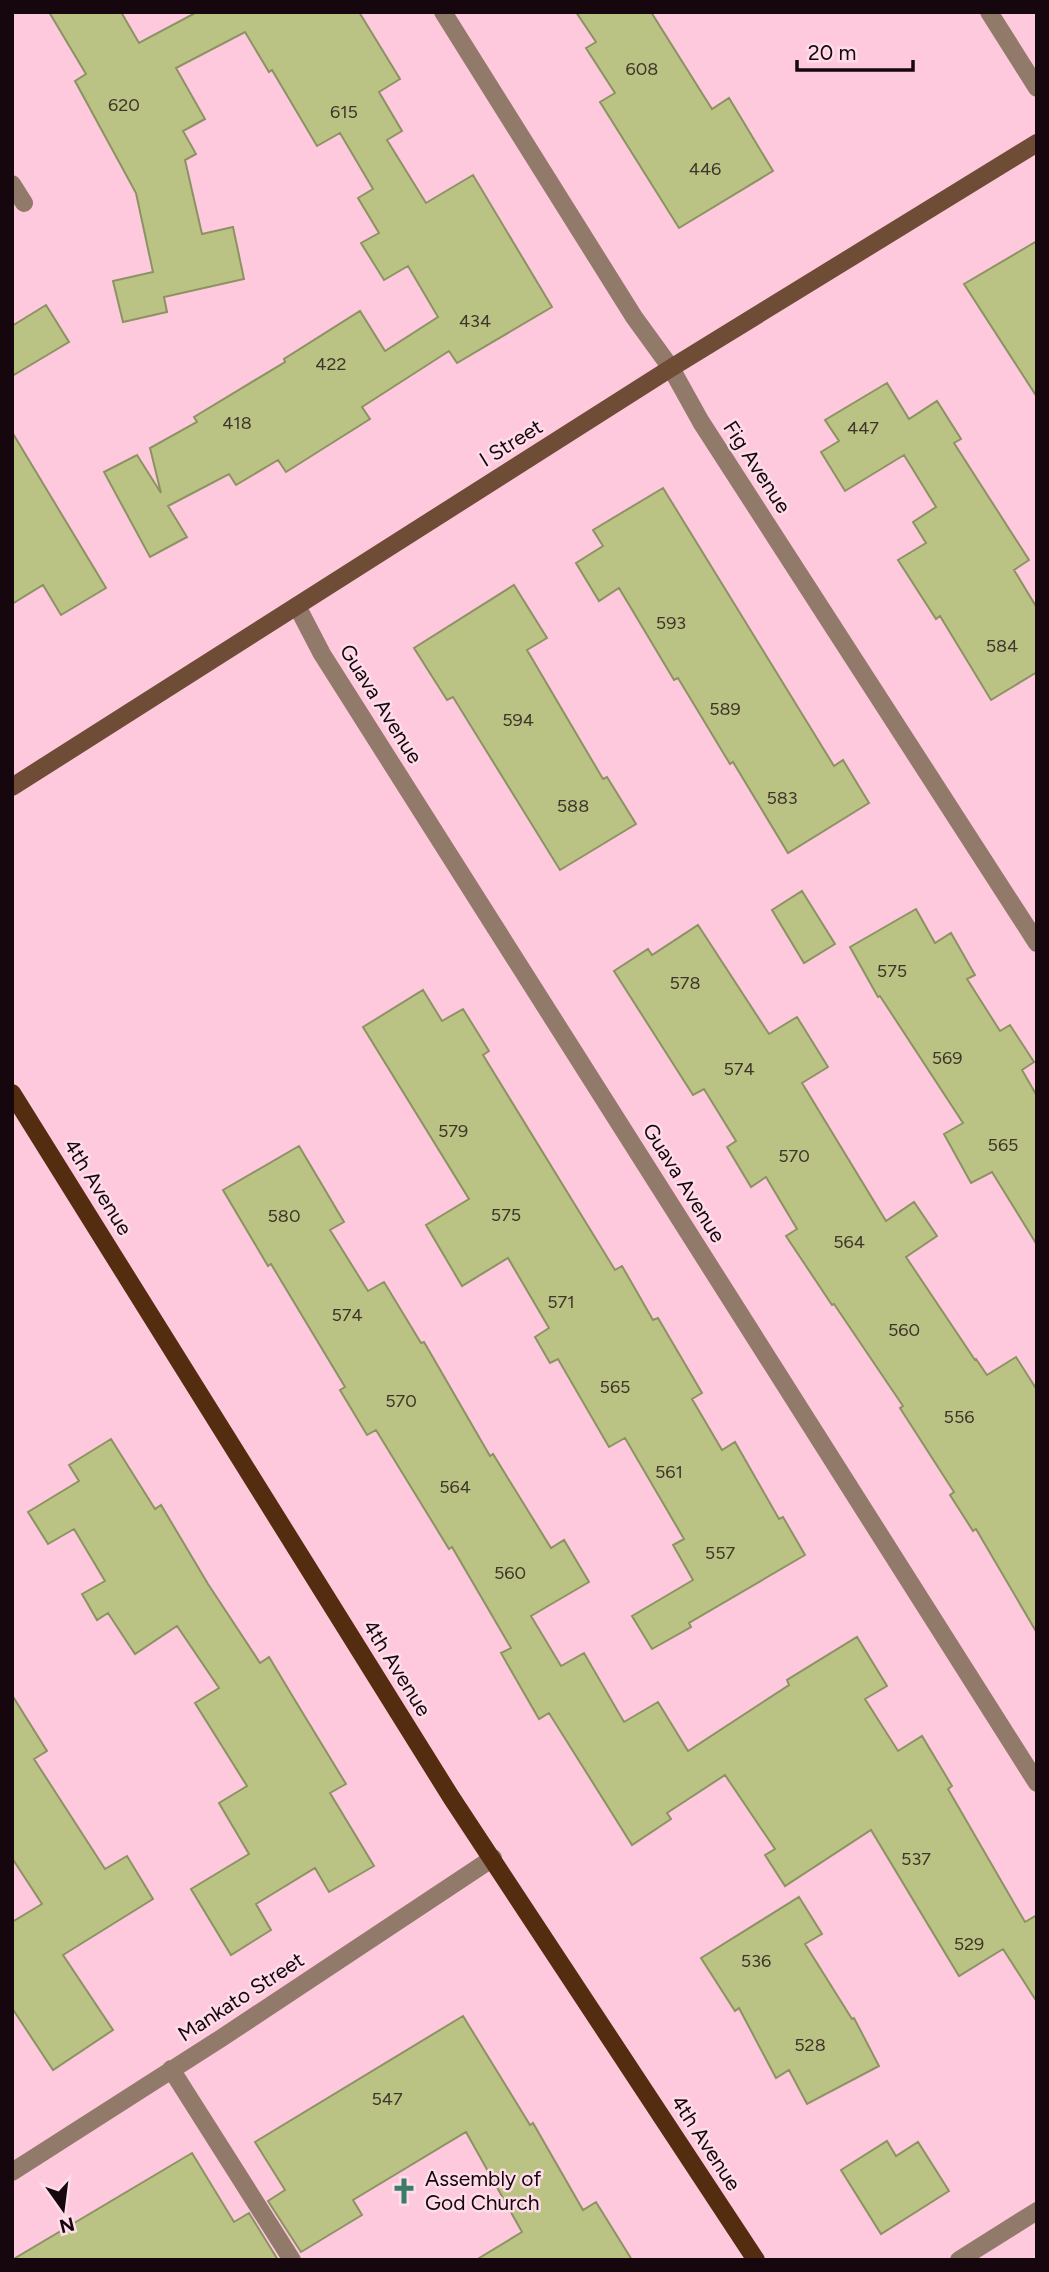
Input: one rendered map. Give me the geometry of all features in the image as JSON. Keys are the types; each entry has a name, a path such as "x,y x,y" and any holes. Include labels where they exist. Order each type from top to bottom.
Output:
{"main road":[{"name":"4th Avenue","path":"12,1093 412,1735 756,2260"}],"street":[{"name":"Fig Avenue","path":"443,12 634,317 671,368 701,422 1037,943"},
{"path":"989,12 1037,88"},
{"name":"I Street","path":"12,787 671,368 1037,143"},
{"path":"12,184 24,203"},
{"name":"Guava Avenue","path":"297,606 322,654 1037,1783"},
{"name":"Mankato Street","path":"12,2172 220,2039 493,1858"},
{"path":"171,2069 292,2260"},
{"path":"959,2260 1037,2211"}],"building":[{"path":"49,12 121,12 139,43 197,12 359,12 400,79 379,92 402,131 387,140 426,203 473,175 552,307 457,363 449,351 362,407 370,419 286,472 278,460 236,485 229,474 168,506 187,537 150,557 104,472 137,455 161,493 150,448 197,422 194,417 285,362 284,359 360,311 385,351 438,317 408,266 384,280 361,243 379,233 358,198 373,189 340,133 317,146 272,70 269,72 245,32 176,68 205,119 183,131 196,154 185,160 202,234 233,227 244,279 164,297 167,312 123,322 113,281 153,272 136,193 75,81 86,74"},
{"path":"576,12 651,12 712,109 729,98 773,171 679,228 600,102 615,93 586,48 596,42"},
{"path":"1037,241 1037,397 964,284"},
{"path":"46,305 69,342 12,376 12,326"},
{"path":"887,383 909,419 937,401 961,439 954,443 1029,560 1014,570 1037,608 1037,672 991,700 940,616 936,619 898,560 926,543 913,522 936,507 904,455 845,491 821,452 839,441 825,420"},
{"path":"12,432 106,588 61,615 43,585 12,604"},
{"path":"663,488 834,766 843,760 869,803 788,853 678,678 674,680 619,588 599,601 576,563 603,546 593,530"},
{"path":"514,585 547,638 527,650 603,779 607,777 636,824 560,870 453,697 447,700 414,648"},
{"path":"802,891 835,944 804,963 772,910"},
{"path":"916,909 935,943 951,933 975,975 967,979 1000,1031 1010,1025 1034,1062 1022,1070 1037,1096 1037,1245 992,1172 971,1183 944,1134 963,1123 880,996 878,997 850,947"},
{"path":"698,925 769,1034 797,1017 828,1067 802,1083 886,1221 914,1202 937,1236 906,1257 975,1360 987,1375 1016,1357 1037,1390 1037,1633 976,1529 973,1531 950,1495 954,1492 900,1408 903,1406 786,1236 797,1229 766,1177 751,1187 727,1147 736,1141 704,1089 693,1095 614,971 648,949 652,955"},
{"path":"423,990 442,1021 463,1009 489,1051 483,1055 615,1270 622,1266 653,1320 658,1318 702,1393 692,1399 722,1450 735,1442 779,1519 783,1517 805,1555 689,1623 691,1627 652,1649 632,1616 693,1580 673,1545 684,1539 625,1438 609,1447 558,1359 550,1363 535,1337 549,1328 508,1258 462,1286 426,1225 469,1199 363,1027"},
{"path":"299,1146 344,1222 330,1230 368,1291 384,1282 421,1343 424,1342 490,1456 493,1454 551,1548 564,1540 589,1582 531,1616 561,1666 584,1653 624,1722 658,1702 688,1751 789,1685 787,1680 857,1637 887,1686 865,1699 898,1751 922,1736 952,1786 948,1789 1025,1922 1037,1915 1037,2002 1003,1949 959,1976 871,1830 785,1886 765,1855 775,1849 725,1775 667,1813 671,1819 632,1845 549,1713 539,1719 501,1653 511,1648 452,1547 449,1549 376,1430 367,1435 340,1390 345,1387 223,1190"},
{"path":"111,1439 155,1509 161,1505 208,1584 260,1663 269,1657 346,1784 330,1793 374,1866 329,1892 315,1868 256,1904 271,1930 231,1955 191,1889 249,1854 219,1803 247,1786 195,1703 219,1688 177,1626 135,1654 108,1613 97,1620 82,1594 105,1581 74,1529 48,1544 28,1512 79,1481 69,1465"},
{"path":"12,1695 47,1751 34,1759 105,1869 127,1856 153,1899 63,1955 113,2030 53,2070 12,2008 12,1922 42,1904 12,1858"},
{"path":"799,1897 822,1934 805,1944 852,2019 854,2018 879,2066 807,2104 789,2070 776,2078 739,2008 735,2011 701,1958"},
{"path":"463,2016 530,2125 533,2123 583,2210 596,2202 632,2260 476,2260 522,2232 466,2132 353,2200 362,2215 301,2252 268,2201 285,2190 255,2142"},
{"path":"887,2141 896,2156 918,2142 949,2191 881,2234 841,2170"},
{"path":"192,2153 234,2222 249,2213 278,2260 12,2260"}],"place":[{"name":"Assembly of God Church","path":"404,2191"}]}
